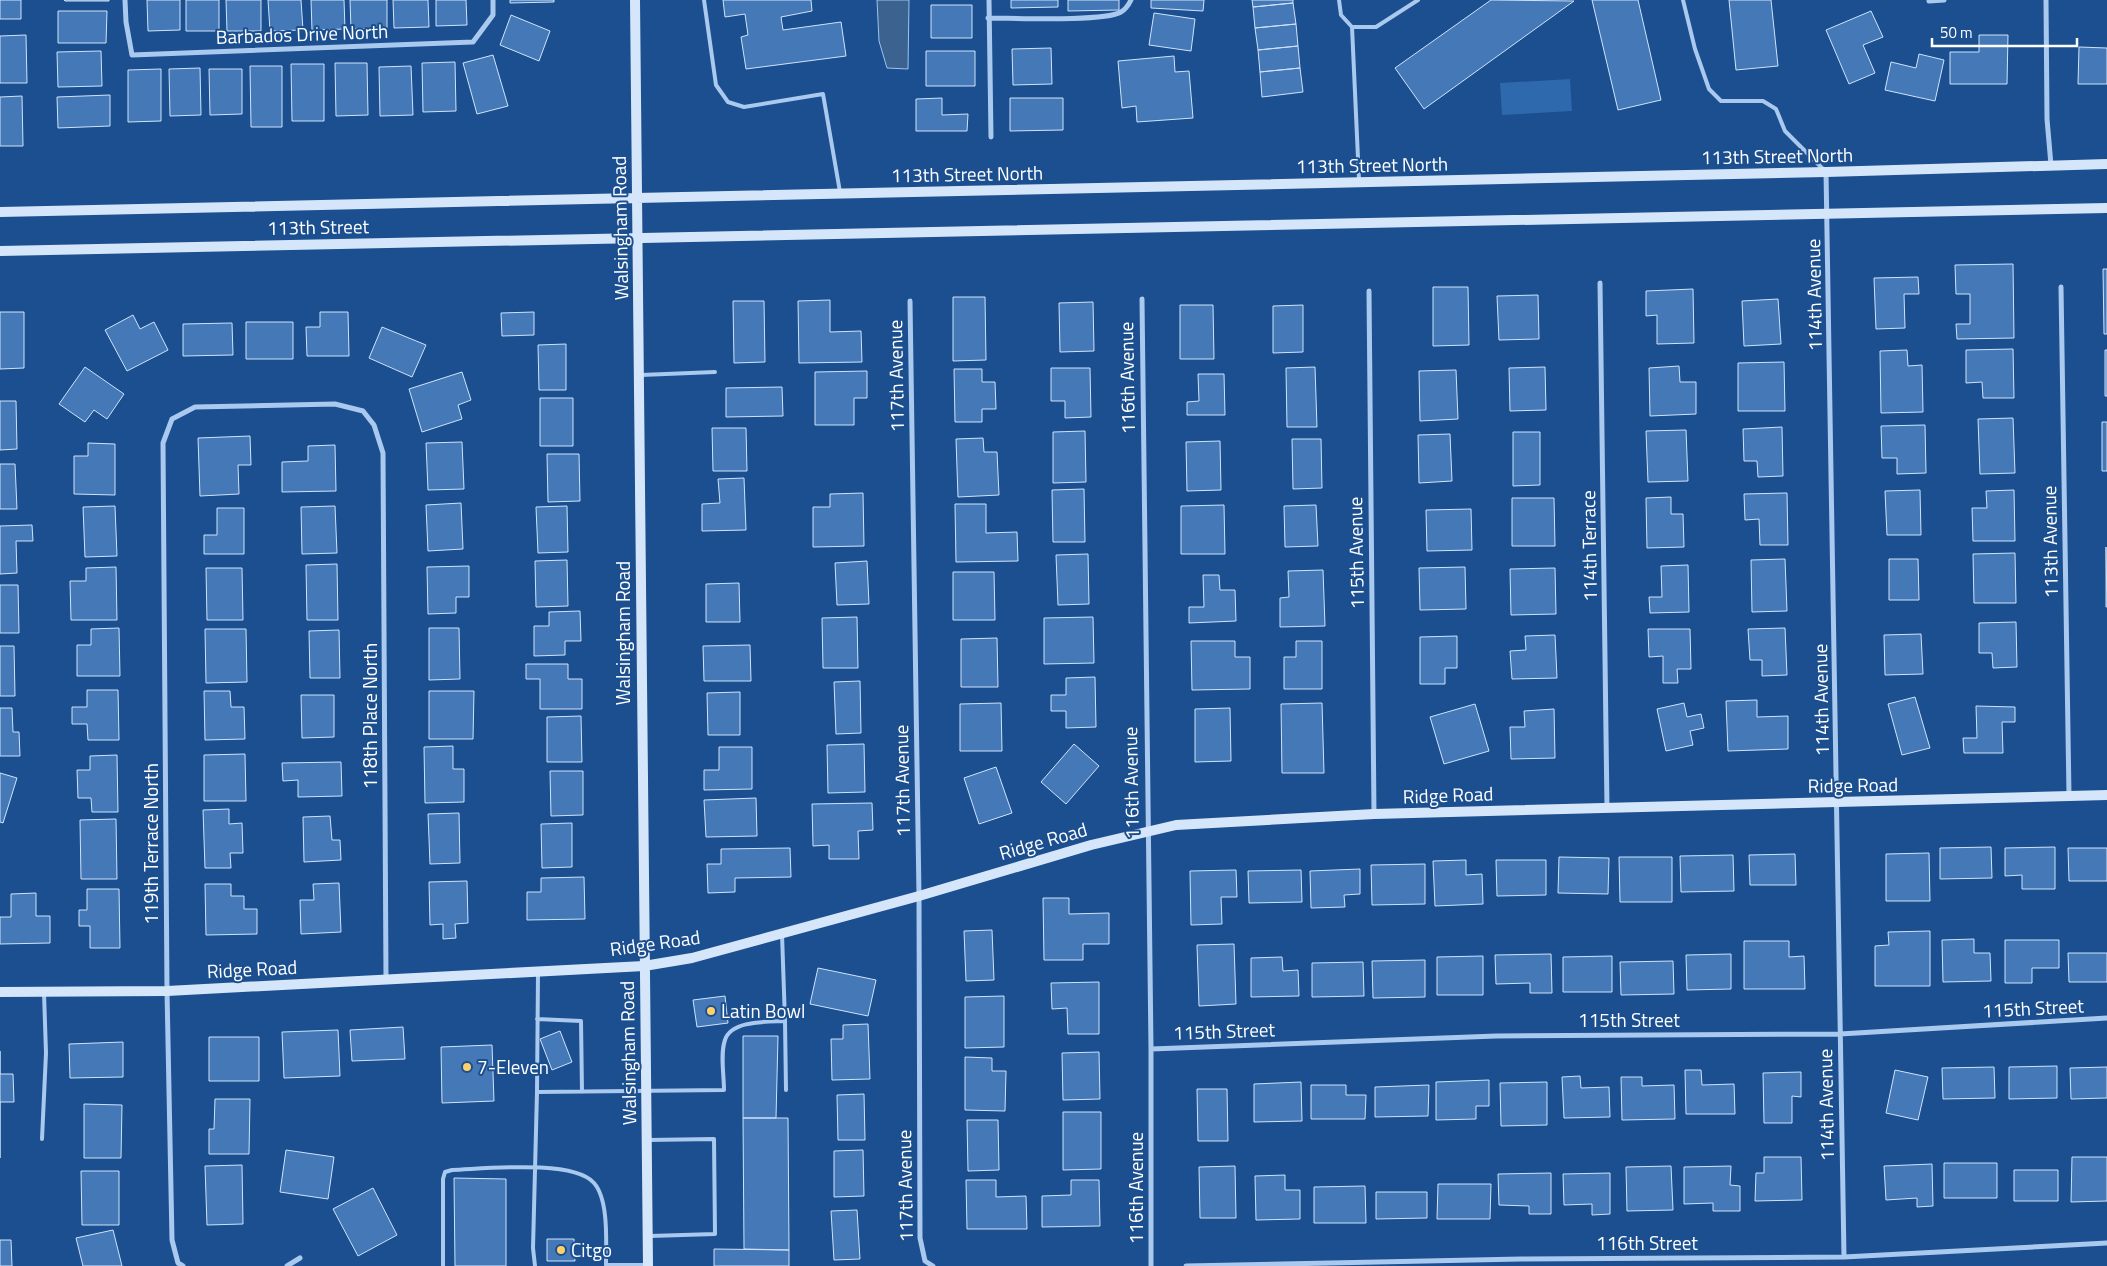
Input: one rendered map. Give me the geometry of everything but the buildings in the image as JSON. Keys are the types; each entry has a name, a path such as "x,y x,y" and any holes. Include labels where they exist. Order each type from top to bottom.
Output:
{"main road":[{"name":"Walsingham Road","path":"635,0 648,1265"},
{"name":"113th Street North","path":"637,199 2107,164"},
{"name":"113th Street","path":"0,212 637,199"},
{"path":"638,237 2107,208"},
{"name":"113th Street","path":"0,251 638,237"},
{"name":"Ridge Road","path":"0,992 167,991 644,966 692,958 782,934 1176,824 1374,814 2107,795"}],"street":[{"name":"Barbados Drive North","path":"125,0 126,22 132,55 473,42 493,16 493,0"},
{"path":"989,0 991,137"},
{"path":"988,18 1085,18 1112,15 1122,12 1131,0"},
{"path":"1929,1 1944,0"},
{"path":"2046,0 2047,119 2051,165"},
{"name":"114th Avenue","path":"1826,172 1838,803 1844,1257"},
{"name":"114th Terrace","path":"1600,284 1607,808"},
{"name":"113th Avenue","path":"2061,287 2070,796"},
{"name":"115th Avenue","path":"1369,292 1374,814"},
{"name":"116th Avenue","path":"1142,299 1151,1049 1151,1266"},
{"name":"117th Avenue","path":"910,301 919,896 920,1238 925,1261 933,1266"},
{"name":"118th Place North","path":"172,419 195,407 335,404 363,412 374,425 383,453 386,979"},
{"name":"119th Terrace North","path":"172,419 163,443 167,991 172,1240 178,1263 183,1266"},
{"name":"115th Street","path":"1151,1049 1496,1036 1840,1034 2107,1018"},
{"name":"116th Street","path":"1186,1266 1521,1259 1844,1257 2107,1243"},
{"path":"287,1266 300,1258"}],"lane":[{"path":"704,0 716,84 728,102 744,107 823,94 826,121 840,194"},
{"path":"1339,0 1341,15 1352,27 1359,183"},
{"path":"1352,27 1376,27 1418,0"},
{"path":"1683,0 1709,89 1720,101 1763,102 1776,109 1785,131 1826,172"},
{"path":"639,375 715,372"},
{"path":"782,934 786,1090"},
{"path":"535,1266 533,1248 538,971"},
{"path":"42,1139 46,1053 44,991"},
{"path":"537,1019 581,1021 582,1092"},
{"path":"537,1092 724,1090 725,1038 731,1030 747,1024 785,1021"},
{"path":"647,1140 714,1139 715,1234 648,1236"},
{"path":"443,1266 443,1179 445,1172 452,1170 534,1167 562,1169 580,1173 594,1183 602,1198 605,1222 605,1265 648,1265"}],"shaded area":[{"path":"877,0 909,0 908,69 887,68 879,41"},
{"path":"1570,79 1572,111 1502,115 1500,83"}],"place":[{"name":"Latin Bowl","path":"711,1011"},
{"name":"7-Eleven","path":"467,1067"},
{"name":"Citgo","path":"561,1250"}]}
